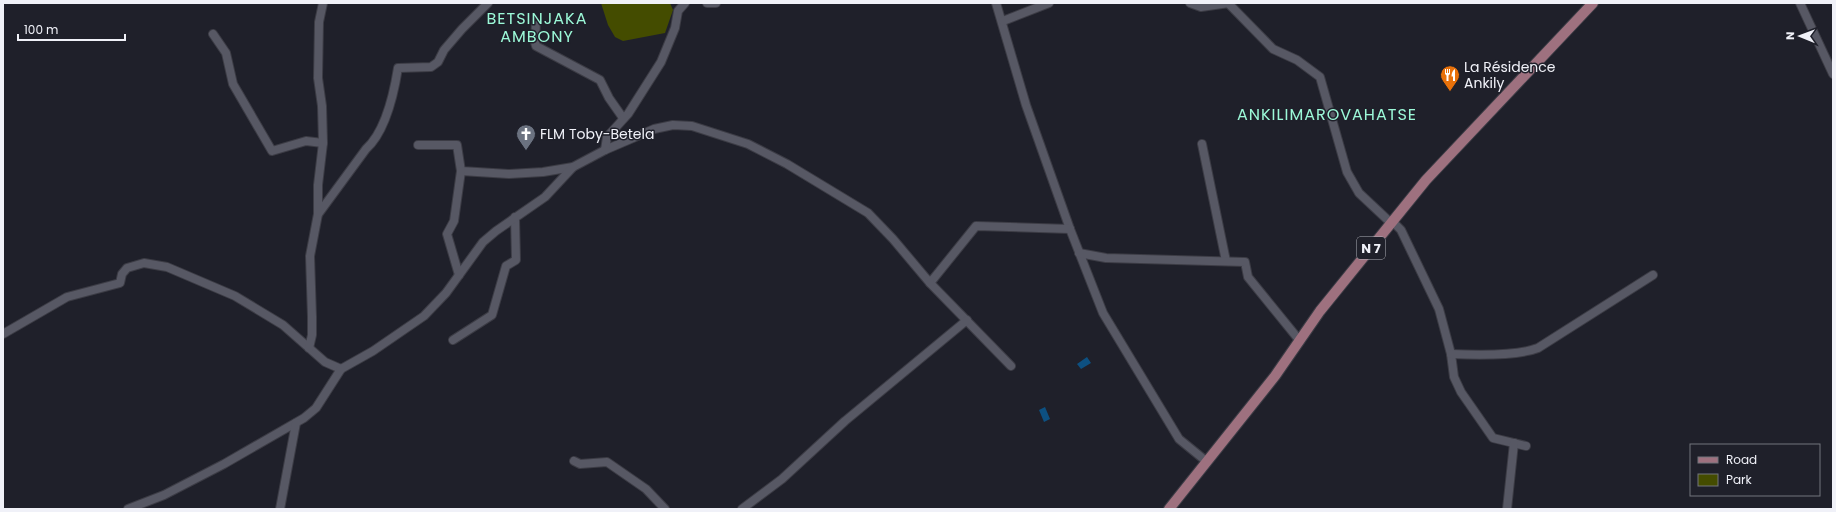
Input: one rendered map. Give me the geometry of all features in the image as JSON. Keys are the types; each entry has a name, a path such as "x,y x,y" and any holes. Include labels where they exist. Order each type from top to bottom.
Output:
{"main road":[{"name":"N 7","path":"1169,509 1206,461 1276,376 1320,311 1426,180 1593,3"}],"street":[{"path":"309,348 312,323 310,256 318,214 318,185 323,143 322,106 318,78 319,22 322,3"},
{"path":"318,214 366,149 373,142 381,129 398,68 431,68 438,62 444,50 462,29 488,3"},
{"path":"605,150 607,137 628,114 660,64 675,28 678,11 685,3"},
{"path":"707,3 716,3"},
{"path":"996,3 1003,21 1025,101 1070,229 1103,313 1179,439 1206,461"},
{"path":"1003,21 1049,3"},
{"path":"1190,3 1201,7 1229,3 1273,49 1297,60 1320,77 1347,172 1359,193 1401,230 1439,310 1451,354 1454,377 1461,392 1493,438 1526,446"},
{"path":"1800,3 1833,74"},
{"path":"536,21 536,46 600,80 609,98 623,118"},
{"path":"213,34 226,53 233,84 272,151 306,141 323,143"},
{"path":"461,171 509,174 543,172 573,167 605,150 654,129 673,125 692,126 748,144 787,164 868,212 930,283 1011,366"},
{"path":"1202,144 1226,261"},
{"path":"418,145 457,145 461,171 454,222 447,234 459,274"},
{"path":"128,509 164,495 211,471 296,423 316,408 341,369 373,351 424,316 439,301 483,242 515,217 545,197 573,167"},
{"path":"453,340 492,315 506,266 516,260 515,217"},
{"path":"930,283 937,277 976,226 1070,229"},
{"path":"1079,253 1106,258 1245,262 1248,276 1300,341"},
{"path":"3,334 67,297 120,283 122,274 127,268 144,263 167,268 235,296 283,325 325,362 341,369"},
{"path":"1451,354 1474,355 1529,352 1538,348 1653,275"},
{"path":"742,509 782,479 866,403 967,320"},
{"path":"280,509 296,423"},
{"path":"1507,509 1514,443"},
{"path":"574,460 580,464 607,462 612,467 646,489 665,509"}],"green space":[{"path":"601,3 670,3 673,10 665,33 623,41 615,37 608,25"}],"water":[{"path":"1087,357 1091,363 1081,369 1077,364"},
{"path":"1045,407 1050,419 1044,422 1039,410"}],"place":[{"name":"La Résidence Ankily","path":"1450,92"},
{"name":"FLM Toby-Betela","path":"526,151"}],"district":[{"name":"BETSINJAKA AMBONY","path":"537,27"},
{"name":"ANKILIMAROVAHATSE","path":"1327,114"}]}
